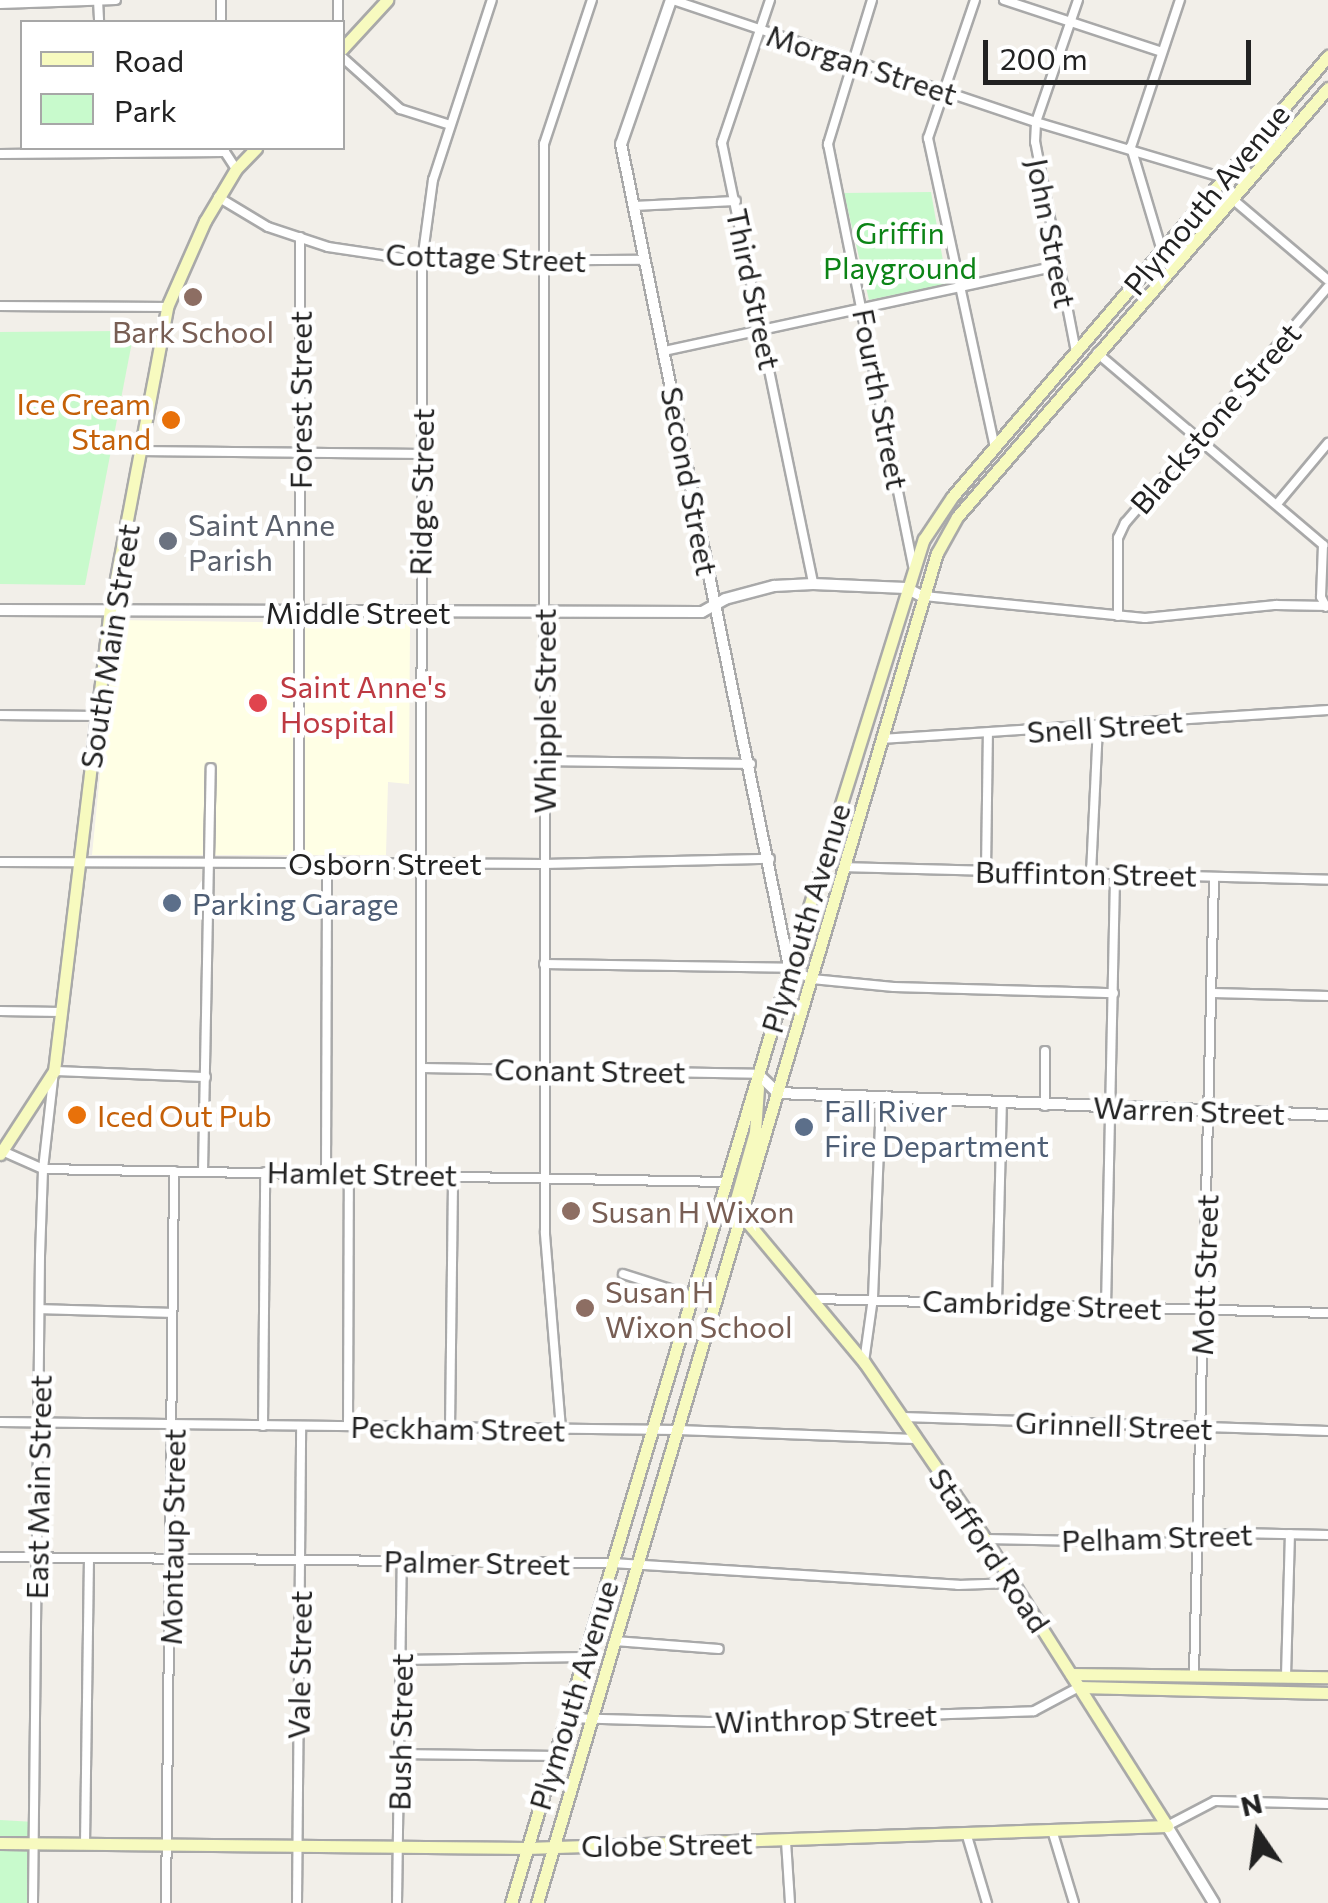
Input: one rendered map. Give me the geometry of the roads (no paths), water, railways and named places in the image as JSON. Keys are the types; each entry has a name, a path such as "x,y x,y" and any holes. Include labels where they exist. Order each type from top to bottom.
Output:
{"main road":[{"path":"345,46 387,0"},
{"name":"Plymouth Avenue","path":"511,1903 913,567 938,515 1328,56"},
{"name":"Plymouth Avenue","path":"537,1903 922,596 952,524 1328,88"},
{"name":"South Main Street","path":"1,1152 54,1072 110,610 168,307 218,197 254,150"},
{"path":"743,1214 736,1199 755,1132 758,1074"},
{"name":"Stafford Road","path":"743,1214 864,1362 986,1538 1167,1826"},
{"path":"1071,1674 1328,1677"},
{"path":"1079,1687 1328,1693"},
{"name":"Globe Street","path":"0,1844 528,1848 967,1836 1167,1826"}],"street":[{"path":"0,4 116,0"},
{"name":"Ridge Street","path":"421,1175 422,261 426,212 450,124 492,0"},
{"name":"Whipple Street","path":"561,1430 544,1176 544,144 592,0"},
{"name":"Morgan Street","path":"672,0 1036,122 1224,178"},
{"name":"Second Street","path":"672,0 621,144 790,968"},
{"name":"Third Street","path":"770,0 722,143 764,329 814,584"},
{"name":"Fourth Street","path":"872,0 828,144 913,567"},
{"path":"976,0 928,138 995,447"},
{"path":"1004,0 1162,52"},
{"name":"John Street","path":"1076,352 1035,142 1036,122 1078,0"},
{"path":"1162,251 1131,148 1180,0"},
{"path":"345,60 400,109 450,124"},
{"path":"0,154 225,150 236,169"},
{"name":"Cottage Street","path":"218,197 268,227 328,246 422,261 644,260"},
{"path":"1230,198 1328,284"},
{"path":"633,206 736,201"},
{"name":"Forest Street","path":"299,863 300,237"},
{"path":"664,351 1058,266"},
{"name":"Blackstone Street","path":"1118,616 1118,538 1125,523 1328,284"},
{"path":"0,306 168,307"},
{"path":"1097,353 1326,545 1321,597 1327,608"},
{"path":"1276,504 1328,442"},
{"path":"142,452 421,454"},
{"name":"Middle Street","path":"0,610 702,612 774,586 906,588"},
{"path":"906,588 922,596 1118,616 1156,617 1276,605 1327,608"},
{"name":"Snell Street","path":"881,739 1328,710"},
{"path":"0,715 96,716"},
{"path":"1091,874 1098,727"},
{"path":"986,871 988,734"},
{"path":"544,761 750,764"},
{"path":"203,1171 211,768"},
{"name":"Osborn Street","path":"0,862 544,864 770,859"},
{"path":"326,1173 327,864"},
{"name":"Buffinton Street","path":"844,867 1328,880"},
{"path":"1106,1307 1115,874"},
{"name":"Mott Street","path":"1194,1674 1214,877"},
{"path":"544,964 790,968 812,979 894,987 1114,993"},
{"path":"1212,994 1328,996"},
{"path":"0,1011 61,1012"},
{"path":"1045,1051 1046,1106"},
{"name":"Conant Street","path":"422,1068 758,1074"},
{"path":"54,1072 206,1077"},
{"name":"East Main Street","path":"33,1903 43,1169 54,1072"},
{"path":"758,1074 778,1094"},
{"name":"Warren Street","path":"778,1094 1328,1115"},
{"path":"864,1362 872,1298 881,1100"},
{"path":"998,1304 1002,1104"},
{"name":"Hamlet Street","path":"1,1152 43,1169 726,1182"},
{"name":"Montaup Street","path":"166,1903 174,1171"},
{"path":"262,1426 265,1172"},
{"path":"348,1426 350,1174"},
{"path":"450,1428 453,1175"},
{"path":"623,1274 692,1296"},
{"name":"Cambridge Street","path":"817,1300 872,1298 1328,1313"},
{"path":"40,1308 171,1312"},
{"name":"Grinnell Street","path":"901,1417 1328,1431"},
{"name":"Peckham Street","path":"0,1422 678,1430 915,1439"},
{"name":"Vale Street","path":"296,1903 301,1426"},
{"path":"1286,1676 1290,1534"},
{"name":"Pelham Street","path":"986,1538 1169,1543 1199,1537 1328,1535"},
{"name":"Palmer Street","path":"0,1557 612,1563 1012,1584"},
{"path":"86,1844 88,1558"},
{"name":"Bush Street","path":"398,1903 402,1561"},
{"path":"616,1641 718,1649"},
{"path":"400,1660 584,1657"},
{"name":"Winthrop Street","path":"566,1718 725,1722 1034,1711 1079,1687"},
{"path":"399,1754 555,1756"},
{"name":"Globe Street","path":"1167,1826 1215,1801 1328,1804"},
{"name":"Stafford Road","path":"1167,1826 1214,1903"},
{"path":"1052,1830 1074,1903"},
{"path":"967,1836 986,1903"},
{"path":"786,1841 790,1903"}],"place":[{"name":"Bark School","path":"193,297"},
{"name":"Ice Cream Stand","path":"171,420"},
{"name":"Saint Anne Parish","path":"168,541"},
{"name":"Saint Anne's Hospital","path":"258,703"},
{"name":"Parking Garage","path":"172,903"},
{"name":"Iced Out Pub","path":"77,1115"},
{"name":"Fall River Fire Department","path":"804,1127"},
{"name":"Susan H Wixon","path":"571,1211"},
{"name":"Susan H Wixon School","path":"585,1308"}],"park label":[{"name":"Griffin Playground","path":"900,249"}]}
